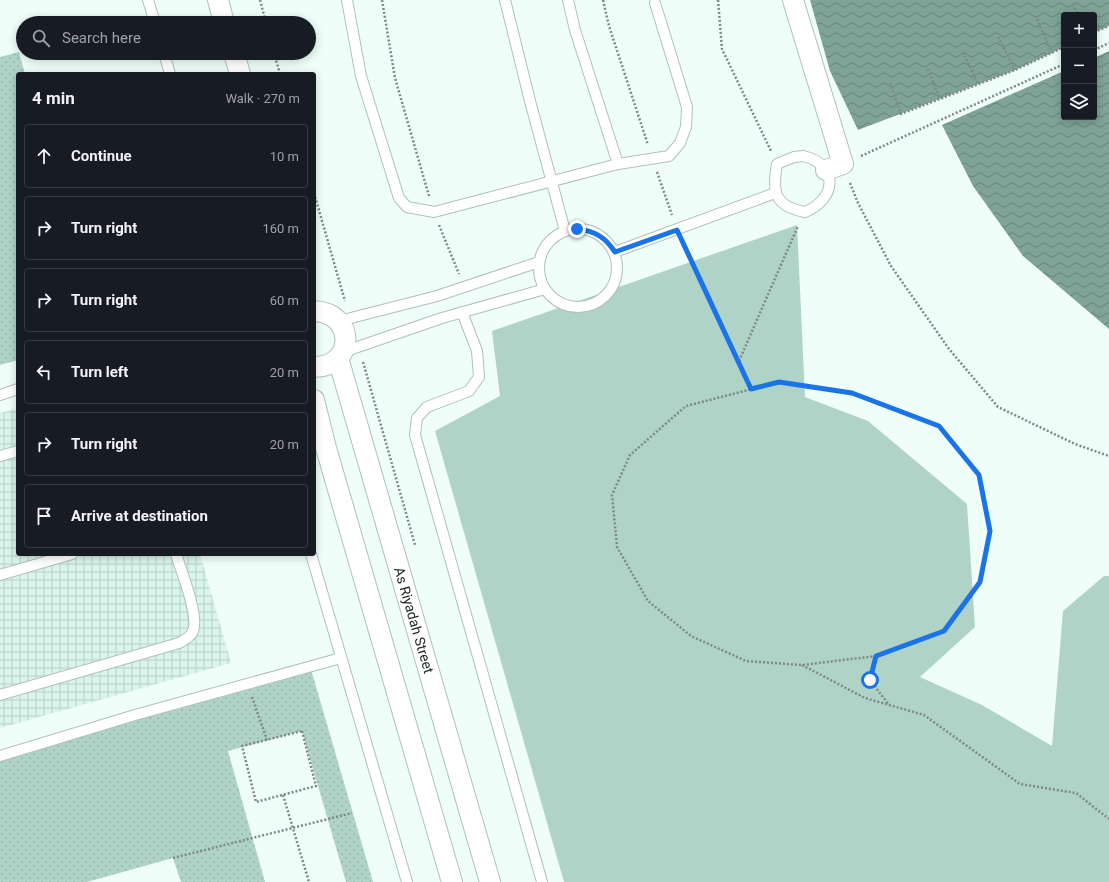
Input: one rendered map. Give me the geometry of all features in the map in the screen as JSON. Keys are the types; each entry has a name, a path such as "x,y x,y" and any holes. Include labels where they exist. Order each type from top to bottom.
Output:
{"street":[{"path":"218,0 222,16"},
{"path":"793,0 835,167"},
{"path":"236,60 239,72"},
{"path":"316,367 327,366 340,355 346,336 322,310"},
{"name":"As Riyadah Street","path":"340,355 490,882"},
{"path":"316,408 326,448 452,882"}],"lane":[{"path":"148,0 153,16"},
{"path":"347,0 361,76 399,198 407,207 434,212 618,164 669,156 680,143 686,127 687,107 655,3"},
{"path":"505,0 565,231"},
{"path":"568,0 575,30 618,164"},
{"path":"166,60 169,72"},
{"path":"803,156 835,167 829,178 829,187 826,196 821,203 805,212 786,207 775,193 774,184 777,164 794,157 803,156"},
{"path":"615,252 775,193"},
{"path":"583,229 600,235 609,242 615,252 618,265 617,278 611,290 602,299 590,305 578,307 565,305 554,298 545,289 539,272 539,262 542,252 548,243 565,231 583,229"},
{"path":"322,310 381,312 465,287 539,262"},
{"path":"340,355 389,335 462,312 545,289"},
{"path":"462,312 477,351 479,377 469,391 427,407 417,418 415,435 542,882"},
{"path":"0,395 16,390"},
{"path":"0,456 16,452"},
{"path":"0,575 65,556"},
{"path":"0,695 179,643 186,639 192,633 195,616 177,556"},
{"path":"312,556 407,882"},
{"path":"0,756 247,683 341,658"}],"path":[{"path":"260,0 264,16"},
{"path":"382,0 395,78 434,212 465,287"},
{"path":"603,0 609,26 652,159 677,230 751,389"},
{"path":"718,0 722,49 777,164"},
{"path":"1073,4 1077,12"},
{"path":"1037,19 1052,53"},
{"path":"1097,31 1109,26"},
{"path":"998,37 1016,70"},
{"path":"1097,49 1109,43"},
{"path":"890,83 901,114 1016,70 1062,48"},
{"path":"964,52 978,84"},
{"path":"276,60 279,72"},
{"path":"1061,65 835,167 858,203 892,266 949,349 998,407 1075,444 1109,456"},
{"path":"928,69 940,99"},
{"path":"738,361 805,212"},
{"path":"779,382 852,393 939,426 979,475 990,531 980,582 944,631 876,656 802,665 746,661 692,636 648,601 617,547 612,495 630,456 686,406 779,382"},
{"path":"876,656 870,680 889,705"},
{"path":"802,665 865,698 924,715 1020,784 1076,793 1109,819"},
{"path":"247,683 267,740"},
{"path":"302,731 316,786 256,802 242,746 267,740 302,731"},
{"path":"283,795 309,882"},
{"path":"173,858 352,812"}],"shaded area":[{"path":"16,53 16,60 21,60 24,72 16,72 16,361 0,365 0,57"},
{"path":"797,225 805,397 868,421 967,504 975,627 920,677 982,705 1052,746 1063,611 1104,576 1109,576 1109,882 564,882 435,431 500,396 492,331"},
{"path":"16,409 16,556 201,556 231,663 0,728 0,413"},
{"path":"310,666 373,882 346,882 302,731 228,751 265,882 181,882 173,858 87,882 0,882 0,756"}],"water":[{"path":"810,0 1109,0 1109,26 1097,31 1097,12 1061,12 1061,48 1015,70 858,130 830,71"},
{"path":"1109,51 1109,329 1023,256 973,186 942,125 1061,72 1061,120 1097,120 1097,57"}],"route":[{"path":"577,229 589,230 600,235 609,242 615,252 677,230 751,389 779,382 852,393 939,426 979,475 990,531 980,582 944,631 876,656 870,680"}]}
